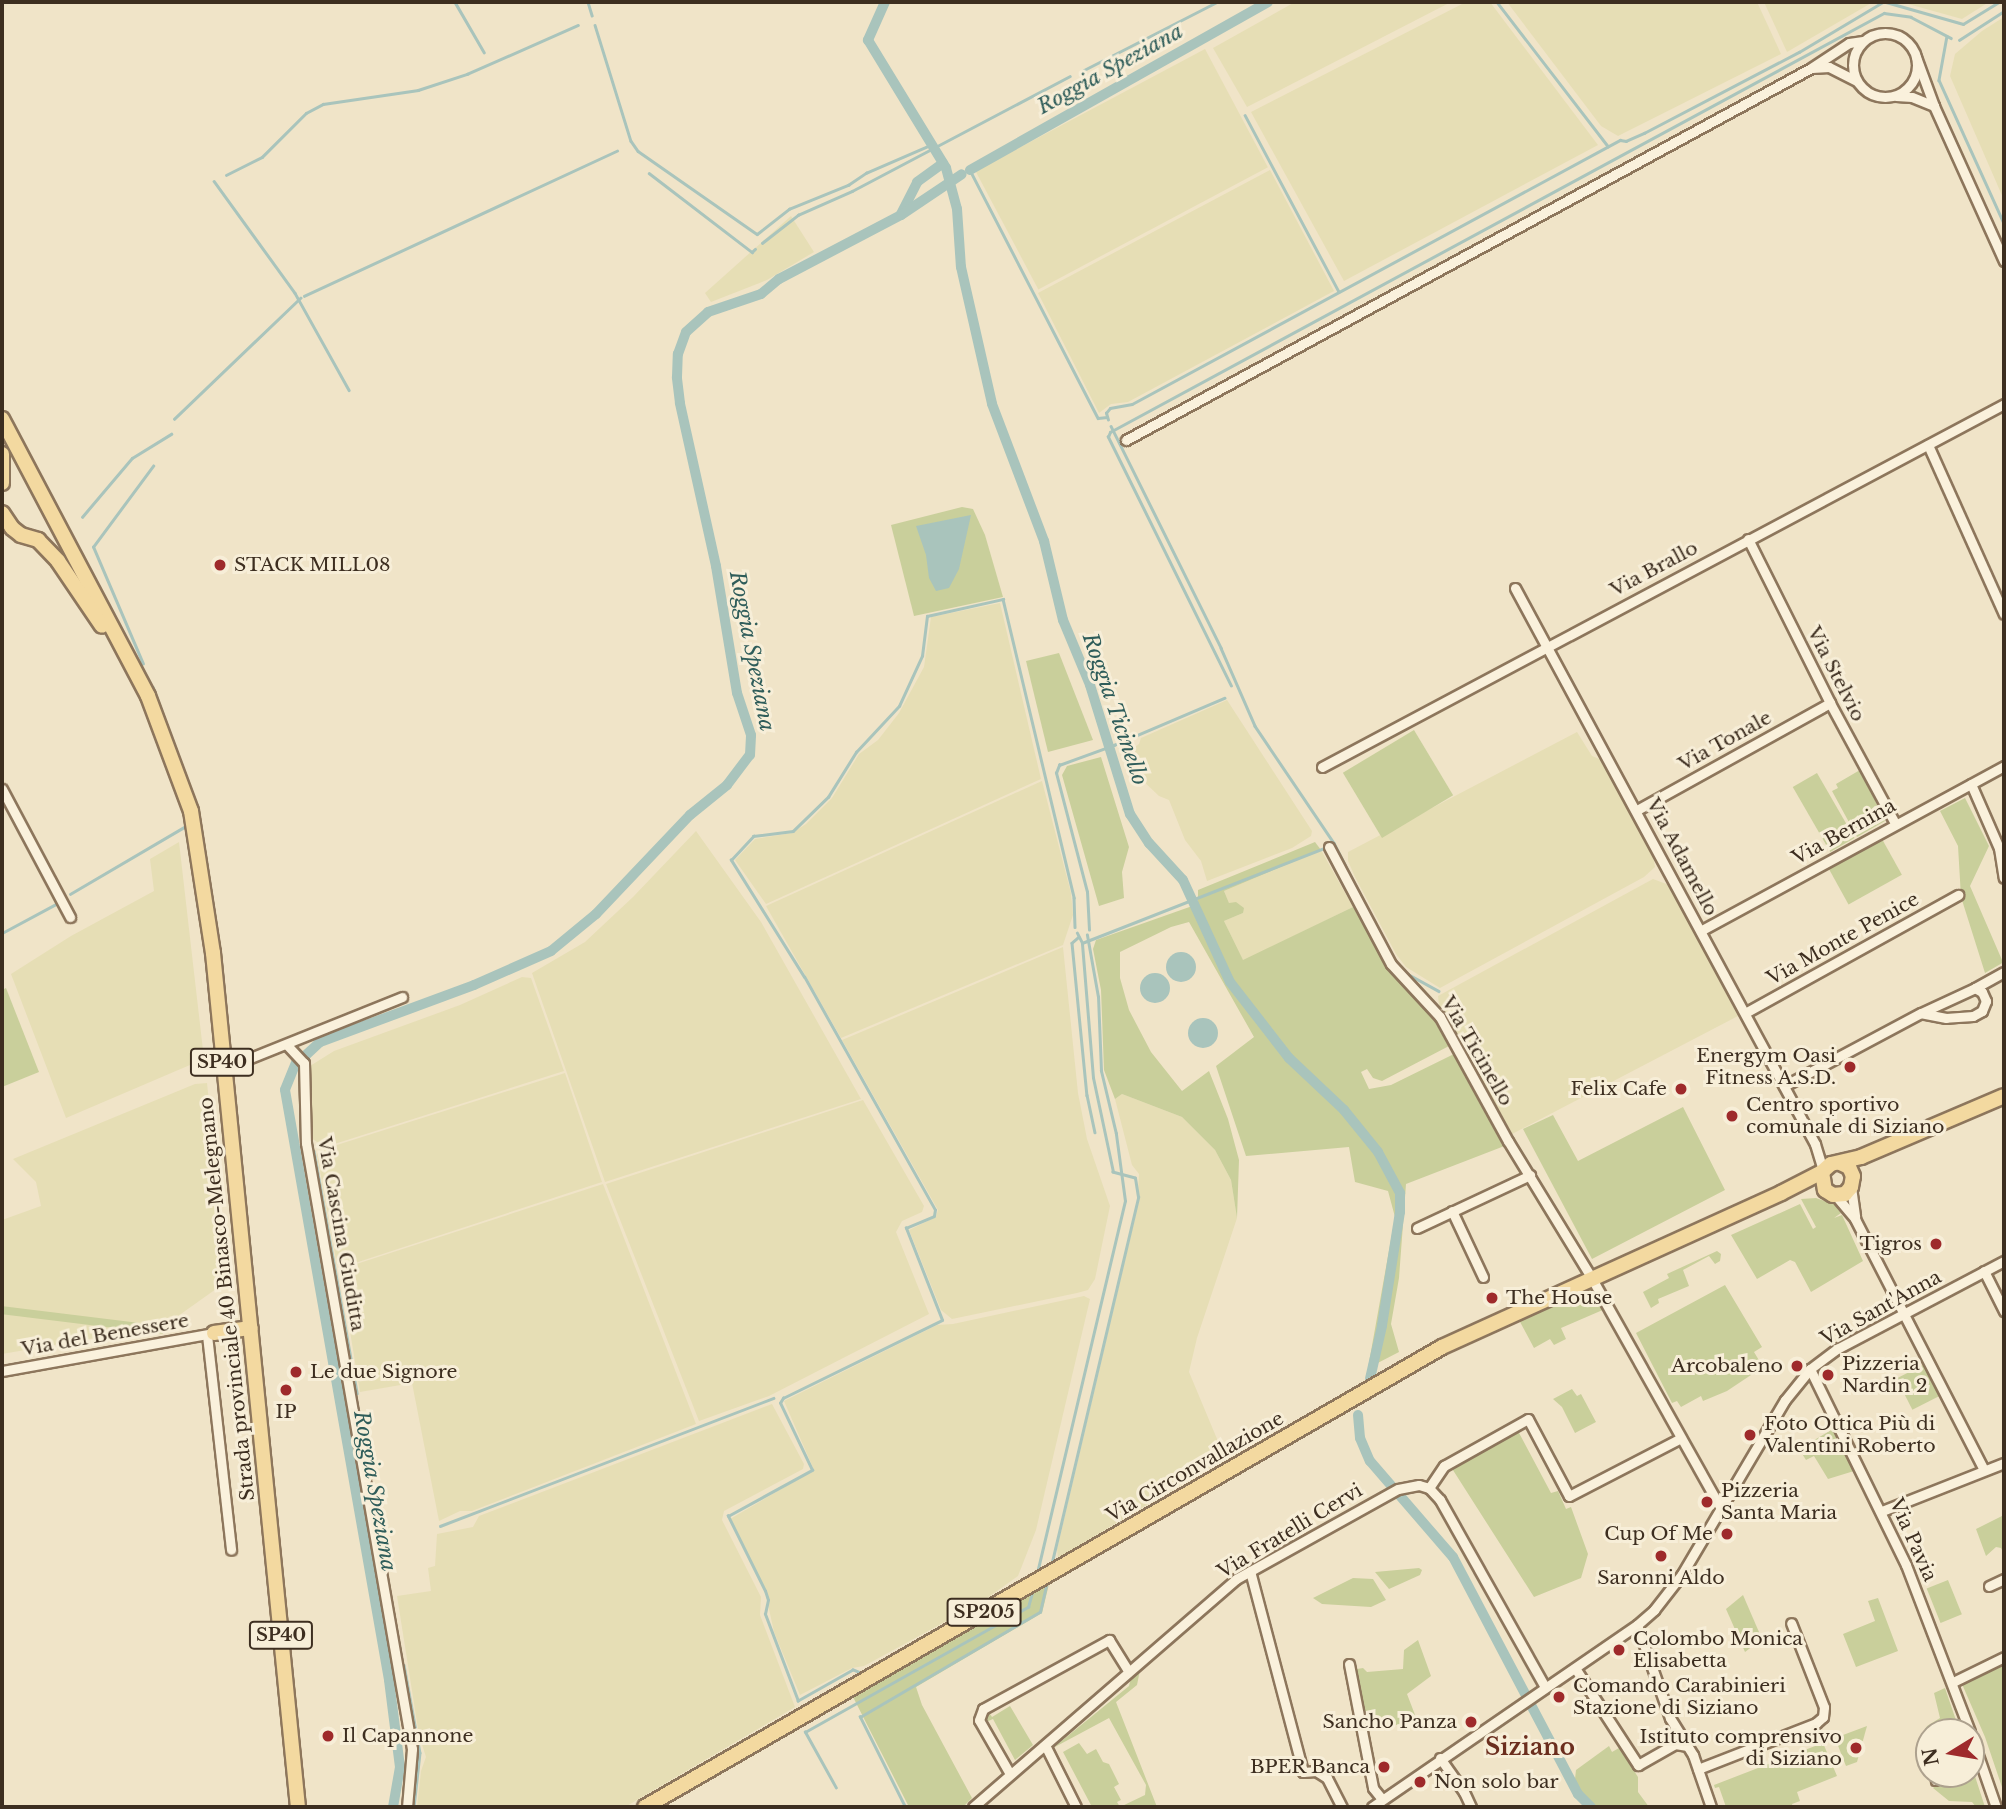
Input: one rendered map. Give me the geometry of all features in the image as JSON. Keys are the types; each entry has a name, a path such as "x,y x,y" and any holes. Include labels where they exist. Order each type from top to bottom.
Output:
{"main road":[{"name":"Strada provinciale 40 Binasco-Melegnano","path":"2,419 136,672 170,748 191,811 211,940 298,1807"},
{"path":"2,454 2,483"},
{"name":"Strada provinciale 40 Binasco-Melegnano","path":"2,513 7,531 38,540 58,561 136,672"},
{"name":"SP205","path":"1781,1192 1838,1163 1885,1147 2004,1096"},
{"name":"SP205","path":"1781,1192 1803,1190 1833,1195 1845,1194 1885,1147"},
{"path":"1838,1163 1852,1171 1852,1184"},
{"path":"1823,1171 1821,1184 1833,1195"},
{"name":"Via Circonvallazione","path":"645,1807 1398,1370 1591,1277 1781,1192"},
{"path":"211,1334 251,1328"}],"street":[{"path":"1126,440 1811,68 1849,43 1863,41 1880,33 1891,33 1912,46 1934,106 2004,261"},
{"path":"1857,81 1853,62 1863,41"},
{"path":"1896,96 1911,85 1917,72 1916,57"},
{"path":"1811,68 1829,67 1857,81 1864,90 1877,97 1912,97 1934,106"},
{"name":"Via Brallo","path":"1322,768 2004,404"},
{"path":"1928,445 2004,614"},
{"name":"Via Stelvio","path":"1748,539 1830,703 1895,823"},
{"name":"Via Adamello","path":"1515,587 1815,1144"},
{"name":"Via Tonale","path":"1637,810 1830,703"},
{"name":"Via Bernina","path":"1702,930 2004,766"},
{"path":"1971,784 1998,848 2004,878"},
{"path":"2,789 4,800 70,917"},
{"name":"Via Ticinello","path":"1329,847 1391,964 1440,1017 1591,1277 1679,1439 1720,1507"},
{"name":"Via Monte Penice","path":"1745,1013 1958,895"},
{"path":"1784,1086 2004,972"},
{"path":"1921,1013 1946,1018 1973,1016 1982,1011 1986,1001 1975,988"},
{"path":"223,1069 402,997"},
{"name":"Via Cascina Giuditta","path":"287,1045 304,1063 306,1143 412,1749 407,1807"},
{"path":"1815,1144 1838,1163"},
{"path":"1815,1144 1823,1171"},
{"path":"1417,1228 1530,1175"},
{"path":"1852,1184 1855,1219"},
{"path":"1833,1195 1855,1219 1984,1471"},
{"path":"1452,1211 1483,1277"},
{"name":"Via Sant'Anna","path":"1372,1807 1637,1625 1654,1610 1682,1574 1785,1399 1810,1369 1837,1349 2004,1261"},
{"path":"1984,1271 2004,1311"},
{"path":"211,1334 231,1550"},
{"name":"Via del Benessere","path":"2,1371 211,1334"},
{"name":"Via Pavia","path":"1810,1369 1882,1511 1953,1682 1965,1718"},
{"path":"1545,1686 1440,1500 1429,1488 1444,1466 1528,1419 1569,1496 1679,1439"},
{"path":"1882,1511 2004,1463"},
{"name":"Via Fratelli Cervi","path":"972,1807 1236,1578 1398,1489 1419,1485 1429,1488"},
{"path":"1250,1571 1303,1772 1316,1771 1327,1778 1342,1807"},
{"path":"1989,1586 2004,1579"},
{"path":"1698,1769 1816,1723 1823,1717 1824,1707 1791,1623"},
{"path":"1637,1625 1670,1718 1698,1769 1711,1807"},
{"path":"1010,1774 979,1720 983,1709 1109,1640 1128,1670"},
{"path":"1953,1682 2004,1657"},
{"path":"1349,1664 1373,1788 1382,1798"},
{"path":"1575,1668 1638,1765 1675,1744 1686,1746"},
{"path":"1045,1745 1074,1806"},
{"path":"1440,1758 1464,1791 1471,1807"},
{"name":"Via Pavia","path":"1985,1780 1996,1807"}],"shaded area":[{"path":"1295,2 1451,2 1247,107 1213,48"},
{"path":"1466,2 1490,2 1598,145 1344,281 1251,112"},
{"path":"1507,2 1757,2 1781,54 1618,136 1601,126"},
{"path":"1764,2 1873,2 1787,52"},
{"path":"1901,2 1989,2 1962,19"},
{"path":"2004,17 2004,200 1950,76 1955,54"},
{"path":"1205,49 1268,167 1038,289 975,171"},
{"path":"1270,170 1334,291 1128,402 1111,404 1099,413 1038,293"},
{"path":"791,216 814,252 767,280 711,302 705,293"},
{"path":"1000,603 1041,779 766,904 735,860 755,839 792,833 806,824 832,798 859,754 878,740 899,713 924,667 931,617"},
{"path":"1227,700 1312,831 1311,836 1292,848 1207,881 1201,861 1185,840 1169,800 1159,796 1140,778 1131,750 1139,744 1141,738"},
{"path":"1577,732 1592,756 1602,760 1653,854 1655,867 1644,877 1440,988 1406,967 1396,954 1355,877 1348,861 1348,852"},
{"path":"1042,781 1071,893 1073,915 1063,945 841,1038 766,906"},
{"path":"696,831 761,922 861,1099 605,1182 532,973 585,942 633,897"},
{"path":"179,842 204,1059 66,1118 11,974 71,936 154,891 150,859"},
{"path":"1321,850 1353,907 1243,961 1224,921 1243,913 1229,903 1224,891"},
{"path":"1653,879 1669,885 1738,1016 1512,1134 1439,1005 1438,996"},
{"path":"1063,947 1078,1093 1087,1139 1110,1206 1095,1279 1088,1290 952,1319 941,1310 909,1230 936,1217 938,1210 842,1040"},
{"path":"522,977 531,978 564,1071 325,1147 311,1138 310,1066 334,1051 460,1005"},
{"path":"565,1073 602,1182 343,1267 337,1265 317,1154 321,1150"},
{"path":"207,1083 227,1270 216,1289 164,1326 2,1354 2,1220 41,1206 36,1182 13,1159 195,1084"},
{"path":"1122,1094 1182,1117 1215,1150 1231,1180 1237,1218 1197,1338 1189,1372 1225,1458 1058,1558 1057,1549 1137,1209 1139,1174 1132,1165 1115,1099"},
{"path":"863,1100 924,1206 922,1212 902,1221 896,1232 929,1314 769,1396 699,1421 606,1184"},
{"path":"603,1184 696,1424 472,1511 460,1511 439,1521 412,1383 360,1392 341,1277 344,1268"},
{"path":"1084,1296 1090,1299 1036,1530 1018,1576 983,1601 864,1666 852,1668 800,1695 774,1632 764,1586 730,1519 814,1470 784,1401 937,1325 953,1324"},
{"path":"772,1404 804,1464 803,1469 724,1511 722,1520 761,1597 760,1615 795,1707 625,1807 417,1807 421,1771 426,1757 419,1735 397,1596 431,1591 428,1568 435,1566 437,1534 473,1527 479,1516"}],"green space":[{"path":"962,507 973,509 985,535 1003,597 914,616 891,525"},
{"path":"1059,653 1093,740 1048,752 1026,661"},
{"path":"1414,730 1453,795 1382,838 1343,773"},
{"path":"1101,757 1129,847 1122,872 1124,898 1099,906 1062,775 1067,766"},
{"path":"1860,770 1885,821 1857,837 1832,791 1838,788 1836,784"},
{"path":"1817,773 1854,838 1830,852 1793,787"},
{"path":"1965,798 1989,846 1970,886 2002,960 2004,958 2004,962 1985,973 1961,897 1958,846 1940,811"},
{"path":"1882,839 1902,875 1849,904 1829,869"},
{"path":"1315,842 1321,850 1224,891 1229,903 1236,902 1244,908 1243,913 1224,921 1243,960 1353,907 1391,973 1429,1012 1449,1046 1382,1081 1373,1078 1367,1069 1361,1072 1369,1089 1391,1085 1454,1054 1507,1145 1406,1184 1399,1278 1391,1324 1399,1352 1368,1368 1395,1217 1388,1191 1355,1182 1349,1147 1246,1156 1216,1066 1254,1037 1189,922 1171,927 1120,952 1120,978 1129,1010 1151,1052 1182,1091 1209,1071 1228,1119 1239,1160 1237,1218 1231,1180 1215,1150 1182,1117 1122,1094 1115,1099 1104,1070 1101,990 1093,949 1096,940 1198,904 1198,890"},
{"path":"6,988 39,1072 2,1087 2,990"},
{"path":"1683,1107 1725,1190 1592,1259 1523,1129 1553,1115 1578,1161"},
{"path":"1816,1198 1836,1205 1841,1213 1834,1218 1842,1215 1863,1261 1811,1292 1795,1262 1790,1260 1757,1279 1731,1235 1800,1204 1813,1229 1816,1227 1801,1199"},
{"path":"1717,1251 1721,1254 1720,1261 1715,1264 1709,1256 1683,1270 1689,1286 1658,1299 1659,1303 1651,1308 1643,1292 1669,1278 1667,1274"},
{"path":"1725,1285 1762,1347 1754,1352 1763,1367 1727,1391 1703,1401 1701,1396 1681,1407 1677,1401 1672,1403 1636,1333"},
{"path":"1588,1287 1594,1291 1605,1309 1561,1328 1566,1339 1554,1345 1550,1339 1534,1348 1519,1320"},
{"path":"2,1306 164,1326 163,1334 2,1314"},
{"path":"1925,1364 1941,1395 1912,1410 1896,1379"},
{"path":"1572,1389 1577,1396 1581,1394 1596,1422 1575,1433 1562,1407 1553,1399"},
{"path":"1833,1429 1854,1471 1828,1479 1814,1456 1806,1460 1799,1449"},
{"path":"1518,1431 1551,1493 1558,1491 1566,1509 1571,1507 1588,1554 1581,1578 1534,1597 1451,1467"},
{"path":"2004,1515 2004,1554 2001,1548 1996,1547 1986,1556 1976,1529"},
{"path":"1419,1568 1422,1570 1420,1575 1389,1589 1375,1572"},
{"path":"1353,1578 1373,1579 1386,1600 1371,1607 1322,1604 1313,1598"},
{"path":"1948,1580 1962,1614 1941,1623 1927,1589"},
{"path":"1049,1584 1042,1613 916,1687 922,1705 972,1798 963,1807 909,1807 852,1695"},
{"path":"1743,1595 1762,1639 1745,1652 1726,1609"},
{"path":"1878,1598 1898,1651 1856,1667 1843,1634 1875,1621 1868,1601"},
{"path":"1418,1640 1431,1676 1407,1694 1417,1720 1388,1727 1387,1720 1367,1724 1376,1769 1370,1771 1354,1686 1357,1683 1357,1669 1363,1668 1367,1672 1403,1669 1404,1650"},
{"path":"2004,1665 2004,1793 1985,1737 1985,1718 1977,1718 1962,1684"},
{"path":"1140,1670 1137,1685 1116,1702 1157,1807 1120,1807 1145,1795 1146,1785 1109,1718 1053,1748 1129,1686 1131,1678"},
{"path":"1945,1688 1955,1718 1940,1718 1934,1693"},
{"path":"1010,1706 1033,1745 1015,1760 993,1719 986,1722 984,1719 988,1711 992,1717"},
{"path":"1867,1726 1857,1762 1846,1766 1835,1738"},
{"path":"1079,1743 1087,1754 1096,1749 1103,1762 1109,1764 1119,1784 1114,1787 1121,1800 1117,1802 1120,1807 1092,1807 1063,1752"},
{"path":"1823,1743 1837,1776 1797,1792 1800,1801 1792,1804 1793,1807 1726,1807 1719,1787 1715,1788 1714,1785"},
{"path":"1609,1746 1612,1752 1619,1748 1638,1777 1638,1792 1649,1807 1592,1807 1584,1801 1575,1779 1576,1770"},
{"path":"1933,1788 1979,1788 1985,1807 1976,1807 1972,1802 1949,1801"}],"water":[{"path":"971,515 959,569 949,588 936,591 929,578 926,555 916,526"},
{"path":"1181,952 1192,956 1196,967 1192,978 1181,982 1170,978 1166,967 1170,956"},
{"path":"1155,973 1166,977 1170,988 1166,999 1155,1003 1144,999 1140,988 1144,977"},
{"path":"1203,1018 1214,1022 1218,1033 1214,1044 1203,1048 1192,1044 1188,1033 1192,1022"}],"waterway":[{"path":"455,2 484,52"},
{"path":"588,2 592,15"},
{"name":"Roggia Ticinello","path":"885,2 868,40 946,168 957,209 961,267 992,404 1044,541 1063,620 1090,685 1130,814 1149,843 1183,880 1230,982 1289,1058 1344,1110 1378,1152 1400,1193 1400,1212 1382,1326 1370,1379"},
{"path":"1082,71 1217,2"},
{"name":"Roggia Speziana","path":"970,170 1268,2"},
{"path":"1497,2 1608,146"},
{"path":"1108,420 1106,413 1110,408 1132,404 1620,140 1626,141 1644,133 1799,52 1883,2"},
{"path":"1886,2 1963,24 1999,2"},
{"path":"1959,40 2004,11"},
{"path":"1231,686 1108,437 1110,432 1884,13 1911,17 1951,38"},
{"path":"226,175 262,157 306,113 323,104 418,90 467,74 578,25"},
{"path":"595,25 631,141 638,151 757,234 789,209 848,185 866,173 930,145"},
{"path":"1947,36 1939,80 2004,223"},
{"path":"762,243 798,215 852,191 1070,76"},
{"path":"1245,115 1339,292"},
{"path":"304,296 617,151"},
{"path":"901,214 917,182 943,163"},
{"path":"970,170 1098,418 1107,417"},
{"path":"649,173 752,252 755,249"},
{"name":"Roggia Speziana","path":"306,1055 320,1042 474,985 551,951 596,914 690,815 727,785 750,755 751,735 737,693 716,566 680,403 678,354 686,332 708,312 761,294 779,279 901,215 962,174"},
{"path":"214,181 295,293 349,390"},
{"path":"174,419 300,298"},
{"path":"1111,426 1221,648 1255,726 1334,843 1331,845"},
{"path":"82,517 132,458 171,434"},
{"path":"143,664 93,547 153,466"},
{"path":"863,1674 853,1670 798,1701 765,1614 768,1600 765,1591 728,1516 812,1470 780,1403 783,1398 942,1320 906,1228 934,1216 935,1210 804,977 731,860 753,836 793,831 828,797 856,752 899,706 922,656 927,616 1003,599 1074,898 1075,927"},
{"path":"153,687 196,805"},
{"path":"1089,930 1087,892 1056,773 1059,765 1114,745 1224,698"},
{"path":"70,894 186,826"},
{"path":"1334,843 1395,962 1408,974 1439,991"},
{"path":"1082,943 1324,848"},
{"path":"2,933 56,904"},
{"path":"1051,1566 1138,1197 1135,1178 1113,1172 1093,1078 1082,943 1077,933"},
{"path":"1037,1573 1125,1201 1116,1134 1101,1071 1098,997 1087,935"},
{"path":"1079,937 1072,943 1087,1095 1095,1132"},
{"name":"Roggia Speziana","path":"297,1060 285,1090 389,1680 400,1767 393,1807"},
{"path":"314,1151 357,1393"},
{"path":"440,1526 773,1398"},
{"name":"Roggia Ticinello","path":"1358,1415 1360,1438 1370,1461 1453,1557 1578,1794 1591,1807"},
{"name":"Roggia Speziana","path":"366,1550 371,1549"},
{"path":"905,1807 860,1717 1040,1612 1046,1585"},
{"path":"836,1788 805,1732 1028,1607 1032,1593"},
{"path":"404,1665 420,1753 414,1807"}],"place":[{"name":"STACK MILL08","path":"220,565"},
{"name":"Energym Oasi Fitness A.S.D.","path":"1850,1067"},
{"name":"Felix Cafe","path":"1681,1089"},
{"name":"Centro sportivo comunale di Siziano","path":"1732,1116"},
{"name":"Tigros","path":"1936,1244"},
{"name":"The House","path":"1492,1298"},
{"name":"Arcobaleno","path":"1797,1366"},
{"name":"Le due Signore","path":"296,1372"},
{"name":"Pizzeria Nardin 2","path":"1828,1375"},
{"name":"IP","path":"286,1390"},
{"name":"Foto Ottica Più di Valentini Roberto","path":"1750,1435"},
{"name":"Pizzeria Santa Maria","path":"1707,1502"},
{"name":"Cup Of Me","path":"1727,1534"},
{"name":"Saronni Aldo","path":"1661,1556"},
{"name":"Colombo Monica Elisabetta","path":"1619,1650"},
{"name":"Comando Carabinieri Stazione di Siziano","path":"1559,1697"},
{"name":"Sancho Panza","path":"1471,1722"},
{"name":"Il Capannone","path":"328,1736"},
{"name":"Istituto comprensivo di Siziano","path":"1856,1748"},
{"name":"BPER Banca","path":"1384,1767"},
{"name":"Non solo bar","path":"1420,1782"}],"district":[{"name":"Siziano","path":"1530,1747"}]}
